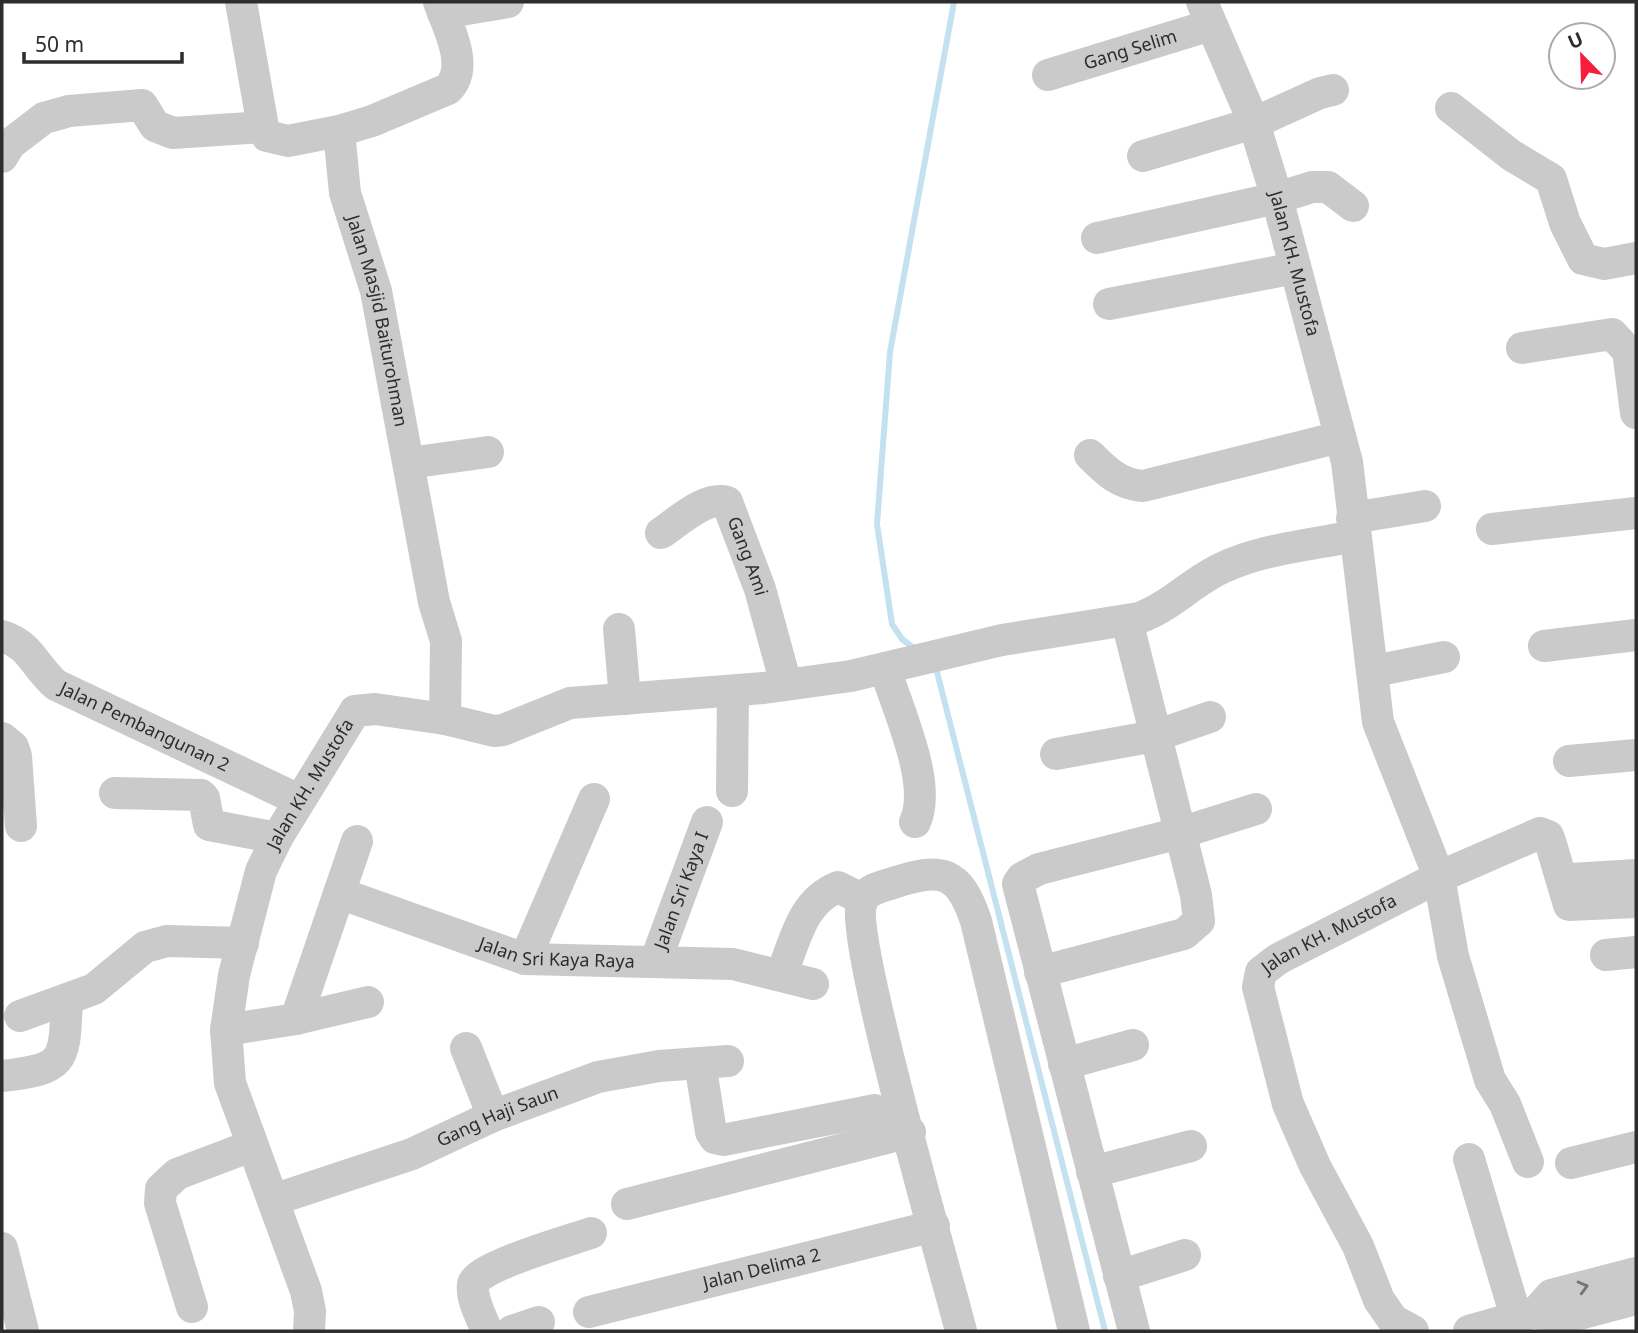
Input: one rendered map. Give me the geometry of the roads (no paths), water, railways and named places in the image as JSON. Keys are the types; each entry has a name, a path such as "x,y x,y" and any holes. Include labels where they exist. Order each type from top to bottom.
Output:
{"street":[{"path":"241,2 262,127 274,139 288,141 339,131 448,89 456,81 458,65 441,8 508,2"},
{"name":"Gang Selim","path":"1048,75 1207,14"},
{"name":"Jalan KH. Mustofa","path":"1207,14 1254,124 1278,198 1348,472 1353,527 1374,671 1378,722 1439,877 1278,959 1266,966 1258,979 1293,1115 1358,1246 1379,1300 1393,1320 1413,1331"},
{"path":"1143,156 1254,124 1320,93 1334,90"},
{"path":"2,157 10,144 44,118 69,111 142,105 155,126 173,133 262,127"},
{"path":"1451,108 1511,155 1551,179 1565,223 1583,259 1604,264 1636,258"},
{"name":"Jalan Masjid Baiturohman","path":"339,131 345,192 376,291 434,602 446,641 445,719"},
{"path":"1097,239 1320,186 1328,187 1353,206"},
{"path":"1109,304 1295,268"},
{"path":"1522,348 1612,334 1628,351 1636,412"},
{"path":"1090,455 1114,478 1127,485 1143,486 1340,437"},
{"path":"409,463 488,452"},
{"name":"Gang Ami","path":"661,534 709,503 727,502 760,589 786,684"},
{"path":"1353,527 1425,506"},
{"path":"1492,529 1636,513"},
{"name":"Jalan KH. Mustofa","path":"309,1331 306,1291 230,1083 226,1030 233,975 261,871 299,800 355,711 375,709 503,730 570,703 733,691 786,684 885,668 1069,628 1128,629 1212,574 1234,563 1353,527"},
{"path":"619,629 625,699"},
{"path":"1040,972 1184,934 1194,928 1199,920 1198,904 1128,629 1068,650"},
{"path":"1544,646 1636,635"},
{"name":"Jalan Pembangunan 2","path":"2,636 21,644 41,672 56,685 299,800"},
{"path":"1374,671 1444,657"},
{"path":"885,668 920,785 921,806 915,822"},
{"path":"732,791 733,691"},
{"path":"1056,754 1155,736 1210,718"},
{"path":"2,738 13,747 16,756 20,826"},
{"path":"1569,761 1636,755"},
{"path":"115,793 201,795 204,798 209,825 277,838"},
{"path":"525,959 593,799"},
{"path":"1133,1331 1018,892 1022,878 1039,869 1180,834 1256,809"},
{"name":"Jalan Sri Kaya I","path":"656,960 707,822"},
{"path":"1528,1162 1505,1104 1490,1080 1465,1002 1453,956 1439,877 1512,844 1545,834 1569,905 1636,902"},
{"path":"296,1019 357,841"},
{"path":"953,1329 934,1226 896,1135 859,915 862,899 871,890 925,873 943,874 957,883 968,896 1074,1331"},
{"path":"1571,880 1636,876"},
{"path":"781,975 809,908 820,895 838,887 862,899"},
{"name":"Jalan Sri Kaya Raya","path":"339,894 525,959 563,962 656,960 733,964 813,984"},
{"path":"20,1016 67,1000 106,982 130,956 145,947 167,941 243,943"},
{"path":"2,1076 42,1070 57,1063 65,1043 67,1000"},
{"path":"226,1030 296,1019 368,1002"},
{"path":"1064,1064 1133,1045"},
{"path":"466,1048 492,1116"},
{"name":"Gang Haji Saun","path":"272,1200 412,1154 492,1116 598,1077 659,1066 714,1062 711,1132 715,1138 723,1140 875,1110 896,1135"},
{"path":"627,1204 896,1135"},
{"path":"192,1307 160,1203 161,1189 177,1174 251,1146"},
{"path":"1093,1172 1191,1146"},
{"path":"1571,1163 1636,1147"},
{"path":"1469,1159 1526,1314"},
{"name":"Jalan Delima 2","path":"589,1312 934,1226"},
{"path":"487,1331 475,1301 473,1284 477,1276 492,1267 591,1233"},
{"path":"2,1248 23,1331"},
{"path":"1119,1276 1185,1255"},
{"path":"1471,1331 1526,1314 1551,1295 1636,1273"},
{"path":"1526,1314 1556,1320 1636,1299"}],"waterway":[{"path":"915,649 902,639 892,624 877,524 890,352 954,2"},
{"path":"932,667 937,672 1105,1331"}]}
